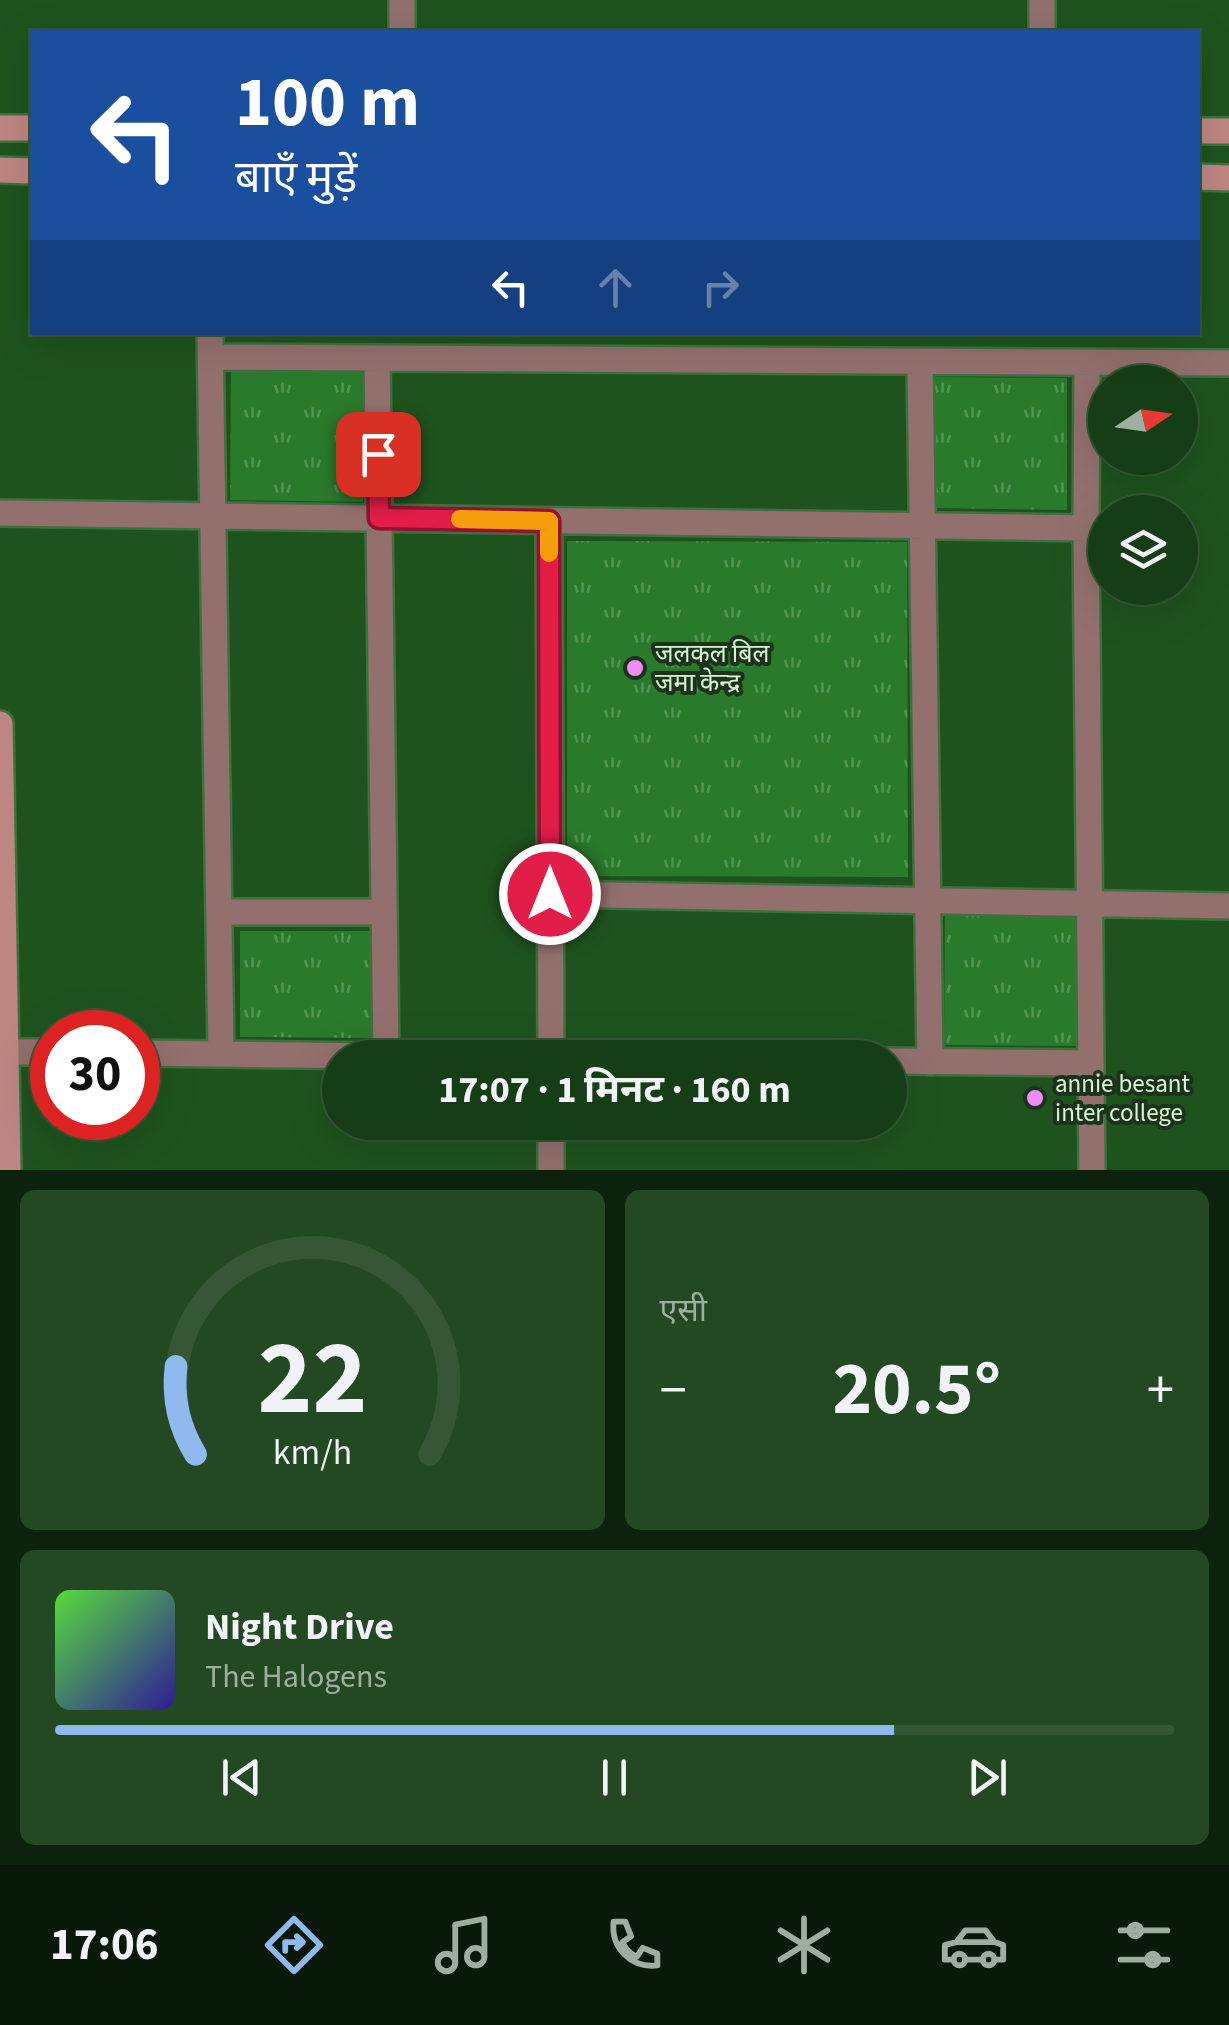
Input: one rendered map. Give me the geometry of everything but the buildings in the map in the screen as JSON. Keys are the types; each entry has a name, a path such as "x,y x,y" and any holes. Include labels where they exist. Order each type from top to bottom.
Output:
{"street":[{"path":"402,0 402,30"},
{"path":"1042,0 1042,30"},
{"path":"0,128 30,128"},
{"path":"1200,130 1229,131"},
{"path":"0,170 30,171"},
{"path":"1200,177 1229,178"},
{"path":"220,1054 210,345 377,358 1229,363"},
{"path":"377,358 386,1040"},
{"path":"920,362 930,1062"},
{"path":"1088,364 1092,1170"},
{"path":"0,513 1086,528"},
{"path":"549,521 552,1040"},
{"path":"0,724 8,1170"},
{"path":"550,894 1229,906"},
{"path":"218,912 384,912"},
{"path":"6,1052 30,1052"},
{"path":"160,1053 322,1055"},
{"path":"907,1061 1091,1063"},
{"path":"551,1140 551,1170"}],"green space":[{"path":"231,369 364,371 363,502 230,500"},
{"path":"934,377 1067,378 1067,510 933,508"},
{"path":"567,541 907,542 908,877 567,876"},
{"path":"945,914 1079,915 1077,1046 944,1045"},
{"path":"240,931 373,931 372,1038 240,1037"}],"slow traffic":[{"path":"460,519 549,521 549,553"}],"place":[{"name":"जलकल बिल जमा केन्द्र","path":"635,668"},
{"name":"annie besant inter college","path":"1035,1098"}],"route":[{"path":"378,454 379,518 549,521 550,894"}]}
